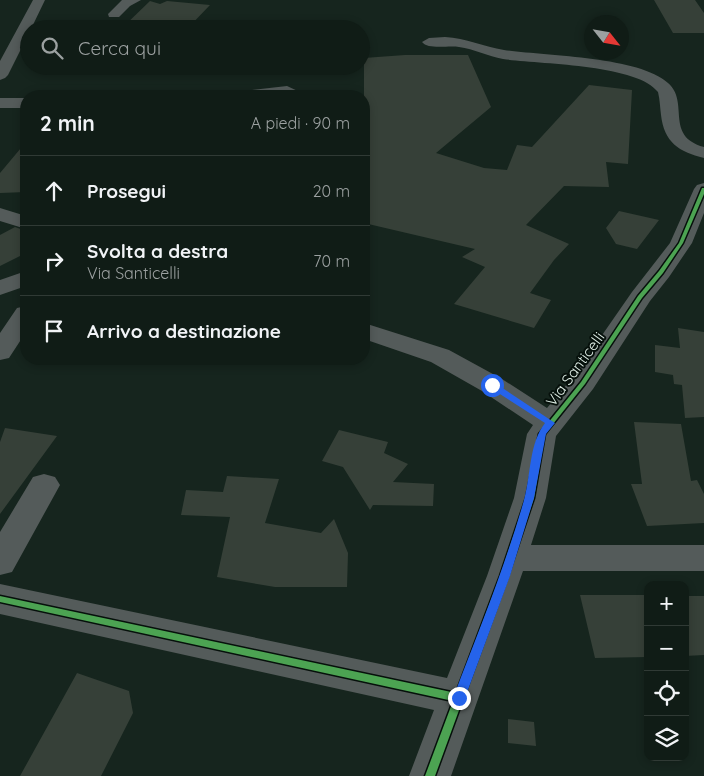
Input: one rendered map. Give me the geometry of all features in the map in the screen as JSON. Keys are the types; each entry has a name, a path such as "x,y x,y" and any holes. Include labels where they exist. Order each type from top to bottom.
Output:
{"street":[{"path":"29,20 39,0"},
{"path":"114,14 126,3 135,0"},
{"path":"0,75 20,38"},
{"path":"429,42 458,42 493,53 539,57 639,74 664,87 667,93 671,130 676,138 691,149 704,153"},
{"path":"0,45 17,44"},
{"path":"0,103 20,103"},
{"name":"Via Santicelli","path":"430,776 530,498 542,434 583,383 640,297 661,272 681,243 704,189"},
{"path":"0,214 20,221"},
{"path":"0,288 20,280"},
{"path":"0,352 20,322"},
{"path":"370,333 440,356 492,385 550,423"},
{"path":"0,562 44,485"},
{"path":"510,558 704,558"},
{"path":"0,599 459,698"}],"building":[{"path":"654,0 695,0 704,13 704,33 673,33"},
{"path":"150,1 160,4 167,1 210,5 196,20 130,20"},
{"path":"405,55 468,55 491,107 436,153 484,168 507,170 517,145 532,147 589,85 632,90 628,164 606,162 609,187 564,186 526,225 569,244 554,260 530,293 551,300 534,328 454,304 485,267 462,257 475,249 370,224 370,90 364,90 364,75 370,75 370,58"},
{"path":"20,149 20,192 0,193 0,173"},
{"path":"619,211 659,220 637,249 616,244 606,228"},
{"path":"15,227 20,229 20,256 0,266 0,235"},
{"path":"678,328 704,332 704,417 685,418 682,385 674,384 673,375 655,372 655,345 680,348"},
{"path":"634,422 681,424 691,481 697,480 704,494 704,523 647,526 631,484 642,484"},
{"path":"5,428 57,436 0,514 0,442"},
{"path":"339,430 388,442 384,453 408,464 393,482 434,484 433,506 373,505 370,510 343,467 322,461"},
{"path":"227,476 279,479 265,523 321,533 334,519 348,553 347,587 275,587 217,577 230,517 181,515 186,490 223,492"},
{"path":"580,595 644,595 644,657 595,658"},
{"path":"689,596 704,596 704,655 689,656"},
{"path":"77,673 129,691 133,713 101,776 20,776"},
{"path":"508,719 534,722 536,746 508,743"}],"cycle path":[{"path":"430,776 504,576 530,498 542,434 583,383 640,297 661,272 681,243 704,189"},
{"path":"0,599 459,698"}],"route":[{"path":"459,698 504,576 530,498 542,434 550,423 492,385"}]}
